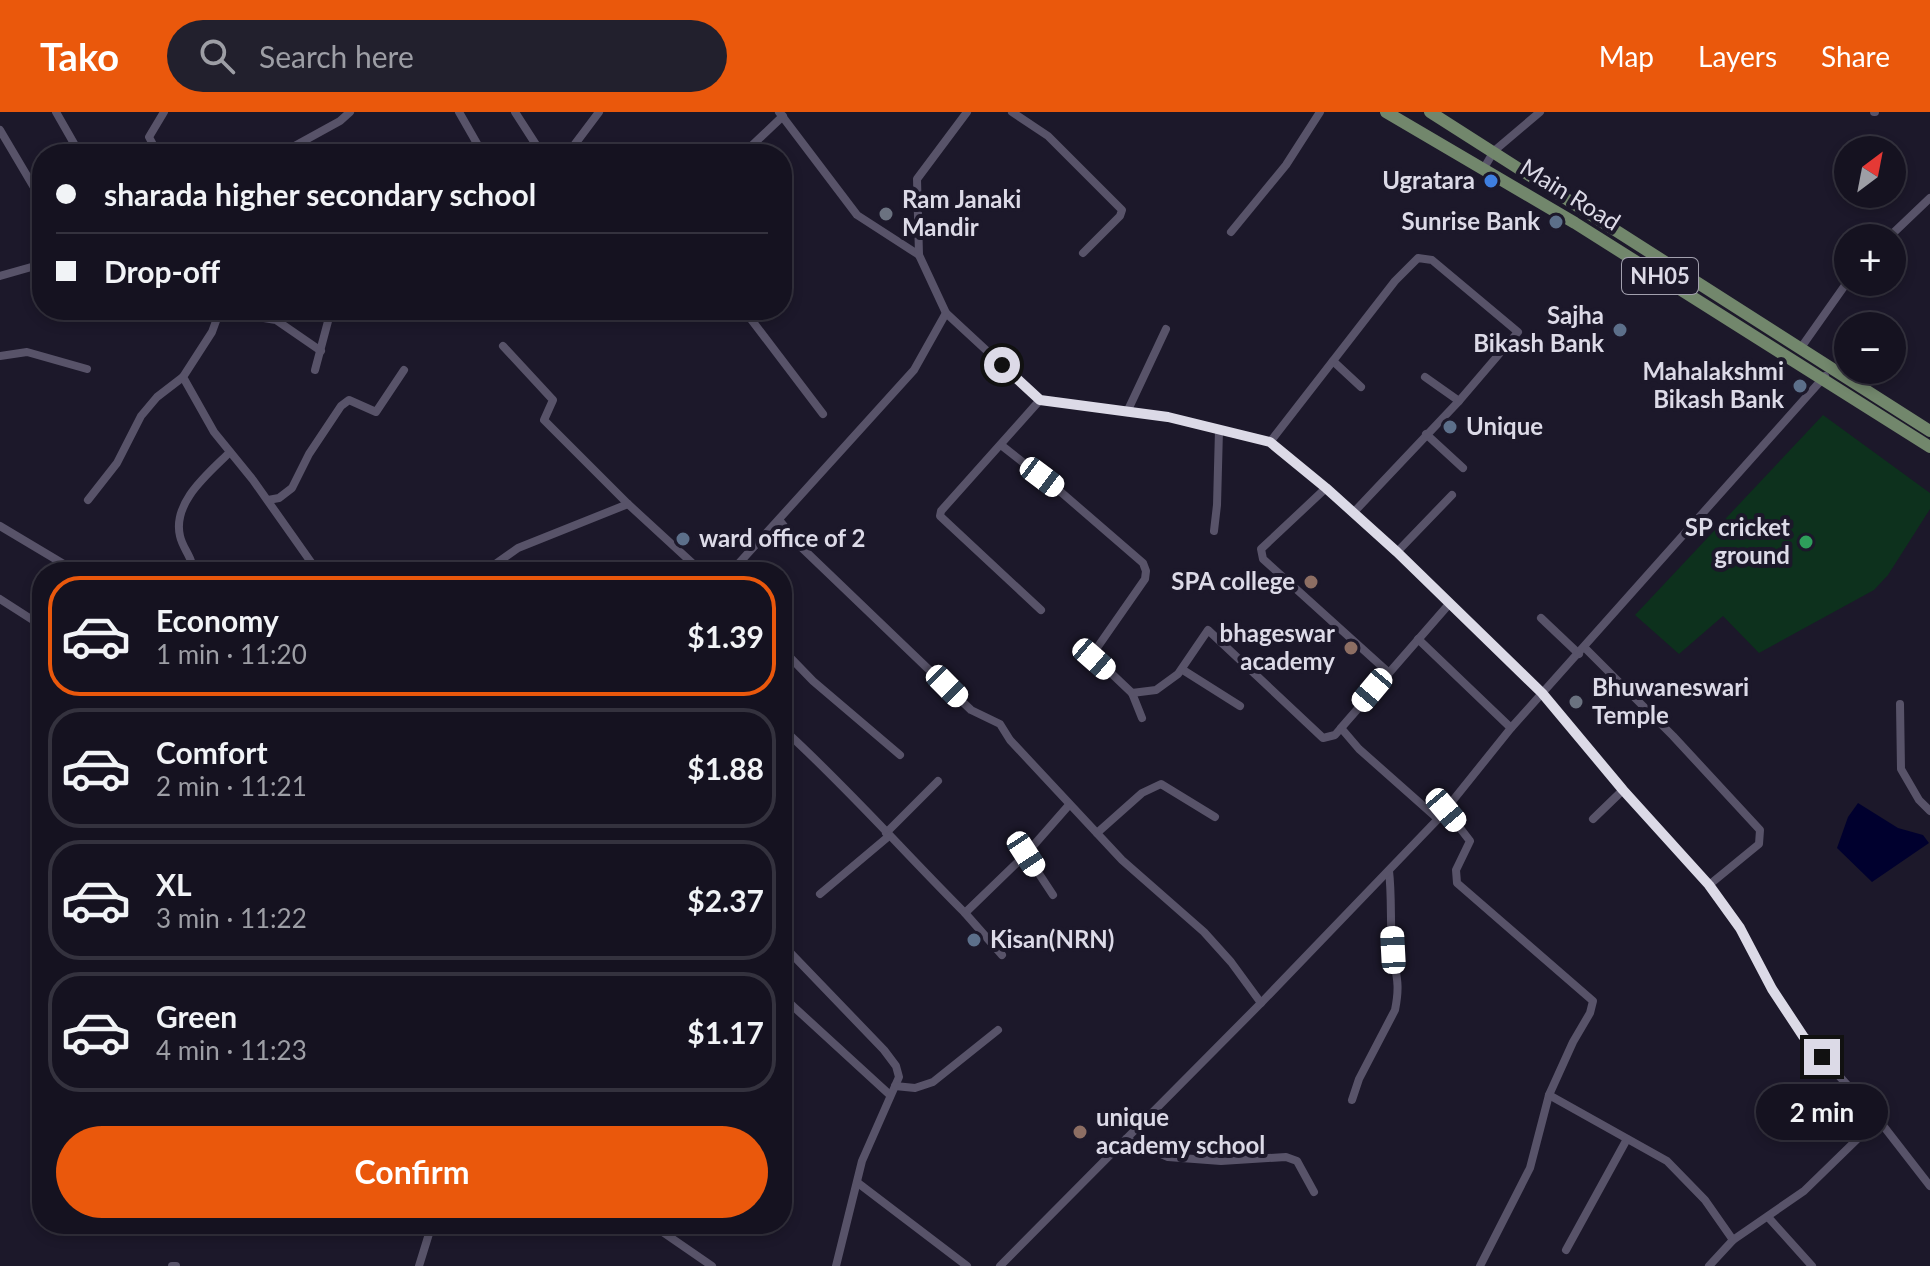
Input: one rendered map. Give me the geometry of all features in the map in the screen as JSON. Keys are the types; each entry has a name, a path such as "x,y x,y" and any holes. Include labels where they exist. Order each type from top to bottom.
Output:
{"main road":[{"name":"Main Road","path":"1386,112 1484,168 1930,447"},
{"name":"Main Road","path":"1430,112 1930,431"},
{"path":"1635,261 1644,249"}],"street":[{"path":"56,112 74,144"},
{"path":"153,144 149,137 164,112"},
{"path":"334,112 340,121"},
{"path":"298,144 340,121 350,112"},
{"path":"459,112 477,144"},
{"path":"515,112 536,144"},
{"path":"575,144 599,112"},
{"path":"967,112 917,179 919,255 946,313 1040,400 1168,417 1270,442 1354,512 1542,693 1623,790 1709,885 1740,928 1772,989 1803,1036 1878,1119 1930,1186"},
{"path":"1012,112 1048,136 1122,210 1120,216 1083,253"},
{"path":"1231,232 1286,165 1320,112"},
{"path":"1484,168 1494,151 1540,112"},
{"path":"752,144 781,114 857,215 919,255"},
{"path":"0,130 32,184"},
{"path":"1903,224 1930,198"},
{"path":"1270,442 1395,281 1418,258 1432,260 1518,332 1459,401 1354,512"},
{"path":"0,276 32,267"},
{"path":"1800,349 1837,296"},
{"path":"741,562 914,370 946,313"},
{"path":"88,500 117,463 141,416 195,362 215,320"},
{"path":"276,320 321,351"},
{"path":"315,370 329,320"},
{"path":"752,320 823,414"},
{"path":"1127,412 1166,329"},
{"path":"503,346 553,400 544,420 691,562"},
{"path":"0,356 27,352 87,369"},
{"path":"1333,361 1361,387"},
{"path":"1000,1266 1438,819 1511,728 1831,369"},
{"path":"268,500 279,498 292,488 309,454 341,406 349,400 376,412 404,370"},
{"path":"183,377 214,432 268,500 311,562"},
{"path":"1425,377 1459,401"},
{"path":"1040,400 941,511 940,516 1041,610"},
{"path":"1214,531 1219,430"},
{"path":"1426,434 1463,468"},
{"path":"1001,445 1143,563 1145,579 1092,655 1132,693 1142,718"},
{"path":"192,562 179,535 184,501 230,452"},
{"path":"1326,488 1261,549 1261,554 1388,672"},
{"path":"1397,552 1452,495"},
{"path":"498,562 518,548 628,504"},
{"path":"780,521 800,546 971,710 1000,724 1010,740 1122,860 1204,932 1261,1003"},
{"path":"0,526 60,562"},
{"path":"0,599 32,620"},
{"path":"1202,622 1323,738 1328,739 1335,735 1450,603"},
{"path":"1541,618 1582,651 1673,736 1760,830 1759,844 1709,885"},
{"path":"1132,693 1156,690 1183,670 1208,630"},
{"path":"1418,639 1511,728"},
{"path":"792,659 900,755"},
{"path":"1183,670 1240,706"},
{"path":"1900,704 1901,769 1919,800 1930,811"},
{"path":"1341,728 1359,749 1438,819"},
{"path":"792,737 819,761 1002,955"},
{"path":"820,894 888,835 938,781"},
{"path":"1097,833 1142,793 1161,784 1215,817"},
{"path":"1593,819 1623,790"},
{"path":"965,913 1026,854 1069,805"},
{"path":"1446,810 1470,841 1456,870 1457,883 1593,1001 1549,1095 1530,1168 1480,1266"},
{"path":"1026,854 1053,895"},
{"path":"1352,1100 1359,1079 1395,1010 1398,997 1400,982 1393,950 1389,871"},
{"path":"792,954 884,1050 896,1066 899,1077 869,1143 836,1266"},
{"path":"792,1005 890,1095"},
{"path":"895,1086 915,1088 933,1082 998,1030"},
{"path":"1549,1095 1667,1161 1705,1200 1733,1240"},
{"path":"1709,1266 1733,1240 1804,1191 1878,1119"},
{"path":"1126,1139 1168,1157 1221,1161 1292,1159 1297,1161 1314,1192"},
{"path":"1566,1250 1627,1139"},
{"path":"858,1183 967,1266"},
{"path":"1768,1217 1812,1266"},
{"path":"419,1266 429,1234"},
{"path":"666,1234 712,1266"}],"green space":[{"name":"SP cricket ground","path":"1823,415 1930,493 1930,509 1888,575 1874,590 1759,653 1723,616 1679,654 1635,615"}],"water":[{"path":"1858,803 1898,828 1923,835 1929,843 1872,882 1837,848 1848,817"}],"place":[{"name":"Ugratara","path":"1491,181"},
{"name":"Ram Janaki Mandir","path":"886,214"},
{"name":"Sunrise Bank","path":"1556,222"},
{"name":"Sajha Bikash Bank","path":"1620,330"},
{"name":"Mahalakshmi Bikash Bank","path":"1800,386"},
{"name":"Unique","path":"1450,427"},
{"name":"ward office of 2","path":"683,539"},
{"name":"SP cricket ground","path":"1806,542"},
{"name":"SPA college","path":"1311,582"},
{"name":"bhageswar academy","path":"1351,648"},
{"name":"Bhuwaneswari Temple","path":"1576,702"},
{"name":"Kisan(NRN)","path":"974,940"},
{"name":"unique academy school","path":"1080,1132"}],"route":[{"path":"1002,365 1040,400 1168,417 1270,442 1326,488 1397,552 1542,693 1623,790 1709,885 1740,928 1772,989 1803,1036 1822,1057"}]}
